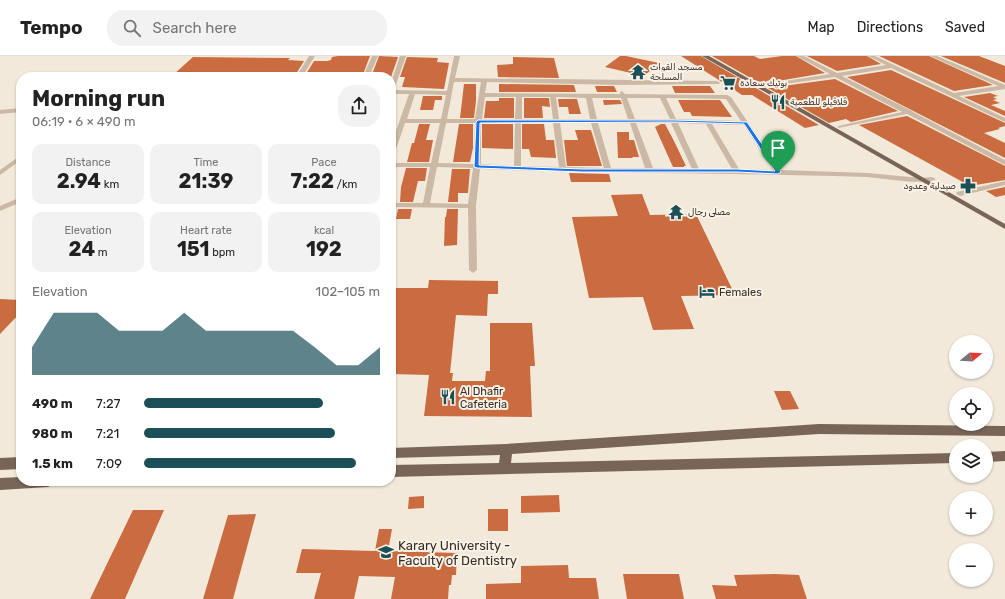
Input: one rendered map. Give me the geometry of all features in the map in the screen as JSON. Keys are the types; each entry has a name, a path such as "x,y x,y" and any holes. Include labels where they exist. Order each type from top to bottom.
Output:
{"main road":[{"path":"705,56 920,180 1005,227"},
{"path":"713,56 1005,219"},
{"path":"396,453 506,449 819,430 1005,431"},
{"path":"505,468 506,449"},
{"path":"993,457 1005,456"},
{"path":"396,471 949,458"},
{"path":"0,464 16,464"},
{"path":"0,484 16,483"}],"street":[{"path":"302,72 312,56"},
{"path":"368,72 375,56"},
{"path":"396,77 403,56"},
{"path":"426,205 436,165 443,122 457,56"},
{"path":"800,56 910,112 1005,163"},
{"path":"871,56 1005,120"},
{"path":"933,56 1005,87"},
{"path":"766,86 891,66"},
{"path":"452,80 717,83"},
{"path":"473,270 472,206 477,167 478,122 484,80"},
{"path":"619,83 650,171"},
{"path":"954,95 1005,87"},
{"path":"396,92 449,93"},
{"path":"396,136 413,92"},
{"path":"481,95 663,98 727,97 778,172"},
{"path":"517,169 520,122 519,96"},
{"path":"553,97 563,170"},
{"path":"589,97 594,121 608,170"},
{"path":"663,98 697,171"},
{"path":"0,112 16,110"},
{"path":"840,127 910,112"},
{"path":"403,121 674,121 746,123"},
{"path":"708,122 737,170"},
{"path":"0,173 16,161"},
{"path":"396,165 563,170 737,170 868,175 920,180 932,179"},
{"path":"960,194 1005,183"},
{"path":"0,210 16,202"},
{"path":"396,205 472,206"}],"building":[{"path":"370,56 364,72 307,72 314,61 327,61 331,60 332,57"},
{"path":"379,56 398,57 393,72 373,72"},
{"path":"620,56 659,63 644,76 605,67"},
{"path":"681,56 701,56 819,125 805,128 752,95 742,95 736,91 726,79 722,82"},
{"path":"712,56 754,56 760,59 796,56 825,73 766,83 763,85"},
{"path":"807,56 867,56 881,64 837,71"},
{"path":"879,56 929,56 993,85 954,91"},
{"path":"941,56 979,56 1005,66 1005,83"},
{"path":"193,57 290,58 288,60 304,61 297,72 176,72"},
{"path":"407,57 438,58 437,62 449,63 444,89 402,87 405,77 400,77"},
{"path":"513,57 554,58 559,78 498,77 497,65 513,64"},
{"path":"891,70 1005,123 1005,126 998,128 1000,129 984,133 1005,143 1005,158 847,77"},
{"path":"835,79 898,111 851,122 846,119 829,123 768,88"},
{"path":"464,84 476,84 474,118 460,118"},
{"path":"499,84 574,85 576,92 499,92"},
{"path":"595,86 614,86 617,92 597,92"},
{"path":"672,86 710,86 715,93 675,93"},
{"path":"990,93 998,96 993,97 997,99 993,100 1000,103 991,105 1005,111 1005,116 964,97"},
{"path":"423,96 442,96 442,100 435,100 433,110 420,110"},
{"path":"499,98 514,98 514,118 484,118 486,101 499,101"},
{"path":"524,98 549,98 550,107 542,106 543,118 524,118"},
{"path":"558,99 577,99 581,114 569,114 568,107 559,107"},
{"path":"603,100 620,100 622,104 604,105"},
{"path":"678,100 720,100 732,117 692,116 690,112 684,112"},
{"path":"907,116 1005,166 1005,180 970,186 859,125"},
{"path":"419,124 430,124 426,140 433,140 429,162 407,162 412,143 414,143"},
{"path":"459,124 473,124 473,148 470,162 453,162"},
{"path":"482,124 513,124 513,149 482,148"},
{"path":"522,124 544,124 546,140 554,140 556,158 531,157 529,149 522,149"},
{"path":"665,124 686,166 673,167 655,127"},
{"path":"575,130 591,130 602,166 567,166 564,140 578,140"},
{"path":"617,132 629,132 629,140 634,140 639,157 618,158"},
{"path":"406,168 427,168 425,181 418,181 413,202 400,202 401,187"},
{"path":"452,169 470,169 468,193 458,193 458,202 448,202"},
{"path":"569,173 609,174 611,182 571,182"},
{"path":"1005,187 1005,195 996,197 986,191"},
{"path":"642,194 650,215 696,214 735,295 681,296 694,329 653,330 643,297 589,298 572,217 618,216 611,195"},
{"path":"398,209 412,209 410,219 396,219"},
{"path":"447,209 458,209 457,245 444,246 445,217"},
{"path":"429,280 498,281 498,294 488,294 487,316 456,315 450,373 453,373 452,381 485,381 486,371 490,371 490,323 532,323 535,366 530,366 532,417 424,416 429,375 396,374 396,288 428,288"},
{"path":"0,299 16,300 16,317 0,334"},
{"path":"774,391 790,391 799,409 782,410"},
{"path":"559,495 560,512 521,513 521,496"},
{"path":"424,496 424,508 408,509 409,497"},
{"path":"488,509 508,509 508,531 488,531"},
{"path":"133,510 164,510 125,599 90,599"},
{"path":"256,514 233,599 203,599 228,515"},
{"path":"379,529 392,529 388,551 457,553 456,575 452,575 451,585 449,585 448,599 391,599 395,577 359,576 354,599 314,599 321,573 296,573 302,549 375,551"},
{"path":"568,565 569,578 596,578 599,599 486,599 486,584 521,583 521,566"},
{"path":"623,574 679,574 684,599 627,599"},
{"path":"734,575 799,575 807,599 716,599 712,585 737,586"}],"place":[{"name":"مسجد القوات المسلحة","path":"638,72"},
{"name":"بوتيك سعادة","path":"728,83"},
{"name":"فلافيلو للطعمية","path":"778,102"},
{"name":"صيدلية وعدود","path":"968,186"},
{"name":"مصلى رجال","path":"676,212"},
{"name":"Females","path":"707,292"},
{"name":"Al Dhafir Cafeteria","path":"448,397"},
{"name":"Karary University - Faculty of Dentistry","path":"386,552"}],"route":[{"path":"674,121 746,123 762,145 778,172 737,170 563,170 477,167 478,122 674,121"}]}
